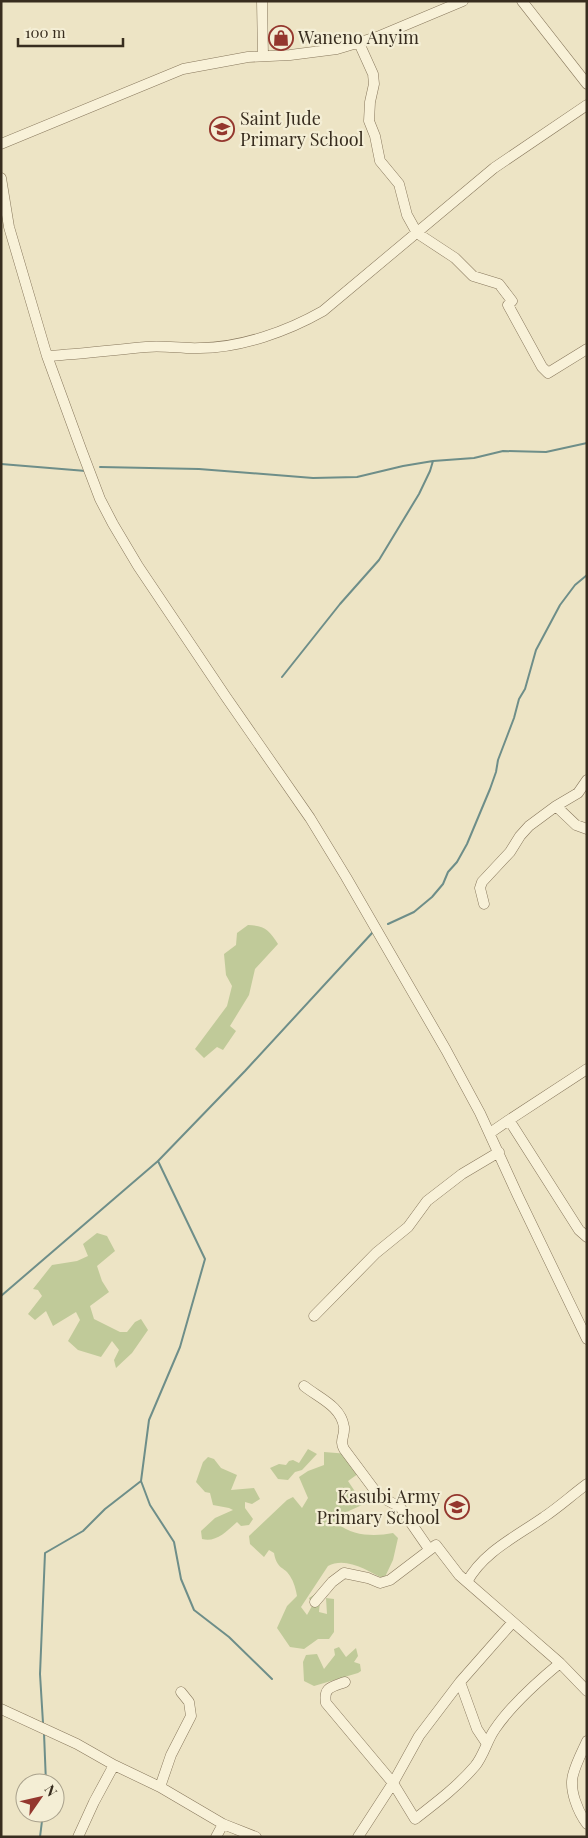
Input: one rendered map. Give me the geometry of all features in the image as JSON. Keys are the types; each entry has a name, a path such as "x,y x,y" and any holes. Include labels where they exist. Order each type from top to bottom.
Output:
{"street":[{"path":"262,1 263,56"},
{"path":"1,144 178,70 263,56 312,53 359,43 398,29 463,1"},
{"path":"522,1 587,84"},
{"path":"359,43 373,74 374,84 370,102 369,122 375,136 380,161 399,184 407,215 417,233 455,258 473,276 496,283 503,288 512,301 508,305 542,367 548,373 587,349"},
{"path":"47,356 146,347 202,348 232,344 256,338 301,322 323,311 494,168 587,105"},
{"path":"1,178 9,227 47,356 100,499 138,566 310,818 346,877 446,1050 490,1133 518,1196 587,1339"},
{"path":"484,904 480,888 484,879 510,852 525,829 578,792 587,780"},
{"path":"556,806 576,825 587,829"},
{"path":"490,1133 587,1069"},
{"path":"509,1120 578,1230 587,1237"},
{"path":"314,1316 376,1253 408,1227 427,1201 462,1174 499,1152"},
{"path":"304,1386 339,1412 344,1429 341,1440 344,1449 379,1496 400,1507 429,1549"},
{"path":"467,1582 473,1571 483,1560 587,1484"},
{"path":"315,1602 332,1582 344,1573 383,1583 390,1580 436,1545 459,1575 560,1663 587,1690"},
{"path":"358,1837 419,1736 460,1682 512,1623"},
{"path":"344,1682 327,1689 324,1694 326,1703 392,1783 415,1819 455,1787 480,1760 494,1730 508,1712 560,1663"},
{"path":"460,1682 477,1729 487,1744"},
{"path":"160,1787 171,1755 191,1716 189,1702 181,1692"},
{"path":"1,1709 77,1744 114,1765 160,1787 223,1824 256,1837"},
{"path":"587,1741 573,1774 572,1782 578,1810 587,1824"},
{"path":"78,1837 114,1765"},
{"path":"216,1837 223,1824"}],"green space":[{"path":"248,925 259,926 266,930 278,944 255,969 249,995 230,1026 236,1031 223,1050 217,1047 204,1058 195,1049 227,1006 232,986 226,975 224,954 236,945 237,933"},
{"path":"97,1233 107,1236 115,1251 97,1266 102,1281 109,1292 90,1306 94,1319 120,1332 127,1332 135,1322 141,1319 148,1330 132,1353 116,1368 114,1360 119,1350 112,1341 101,1357 78,1350 68,1341 80,1320 76,1312 53,1326 46,1311 35,1320 28,1314 42,1296 38,1290 33,1289 52,1265 77,1261 88,1256 83,1244"},
{"path":"308,1449 317,1454 302,1470 295,1472 288,1480 278,1479 270,1468 279,1464 286,1465 289,1461 293,1460 299,1463"},
{"path":"324,1452 349,1454 362,1471 348,1481 362,1505 340,1515 335,1521 347,1530 354,1532 370,1535 393,1533 398,1538 393,1560 384,1579 349,1564 335,1563 328,1566 301,1607 307,1615 312,1606 309,1598 317,1593 320,1600 319,1612 327,1614 326,1598 334,1599 334,1632 329,1639 318,1639 304,1649 290,1647 277,1628 287,1606 297,1596 293,1581 288,1573 279,1565 274,1553 269,1550 264,1557 250,1544 249,1536 287,1500 293,1497 302,1508 308,1498 299,1477 308,1471 324,1465"},
{"path":"208,1457 214,1459 221,1468 237,1475 231,1490 254,1488 260,1499 252,1504 245,1502 245,1508 253,1519 249,1525 241,1526 237,1522 217,1538 207,1540 202,1539 201,1531 215,1518 233,1510 213,1505 210,1493 205,1492 196,1482 203,1462"},
{"path":"339,1647 346,1657 356,1648 358,1656 354,1662 360,1664 361,1671 314,1686 304,1681 303,1662 306,1655 317,1654 324,1669 335,1655 334,1649"}],"waterway":[{"path":"100,467 199,469 313,478 357,477 433,461 474,458 503,451 546,452 587,443"},
{"path":"282,677 340,604 379,560 419,494 433,461"},
{"path":"1,464 86,471"},
{"path":"388,924 414,912 432,897 443,884 448,872 457,862 467,844 490,789 519,699 525,689 536,650 560,605 575,585 587,575"},
{"path":"1,1296 158,1161 245,1071 373,932"},
{"path":"158,1161 205,1259 180,1347 149,1420 141,1481 150,1505 174,1542 181,1579 194,1610 229,1637 272,1679"},
{"path":"43,1723 40,1674 45,1553 83,1531 105,1509 141,1481"},
{"path":"44,1733 46,1773"},
{"path":"40,1837 42,1823"}],"place":[{"name":"Waneno Anyim","path":"281,38"},
{"name":"Saint Jude Primary School","path":"222,129"},
{"name":"Kasubi Army Primary School","path":"457,1507"}]}
